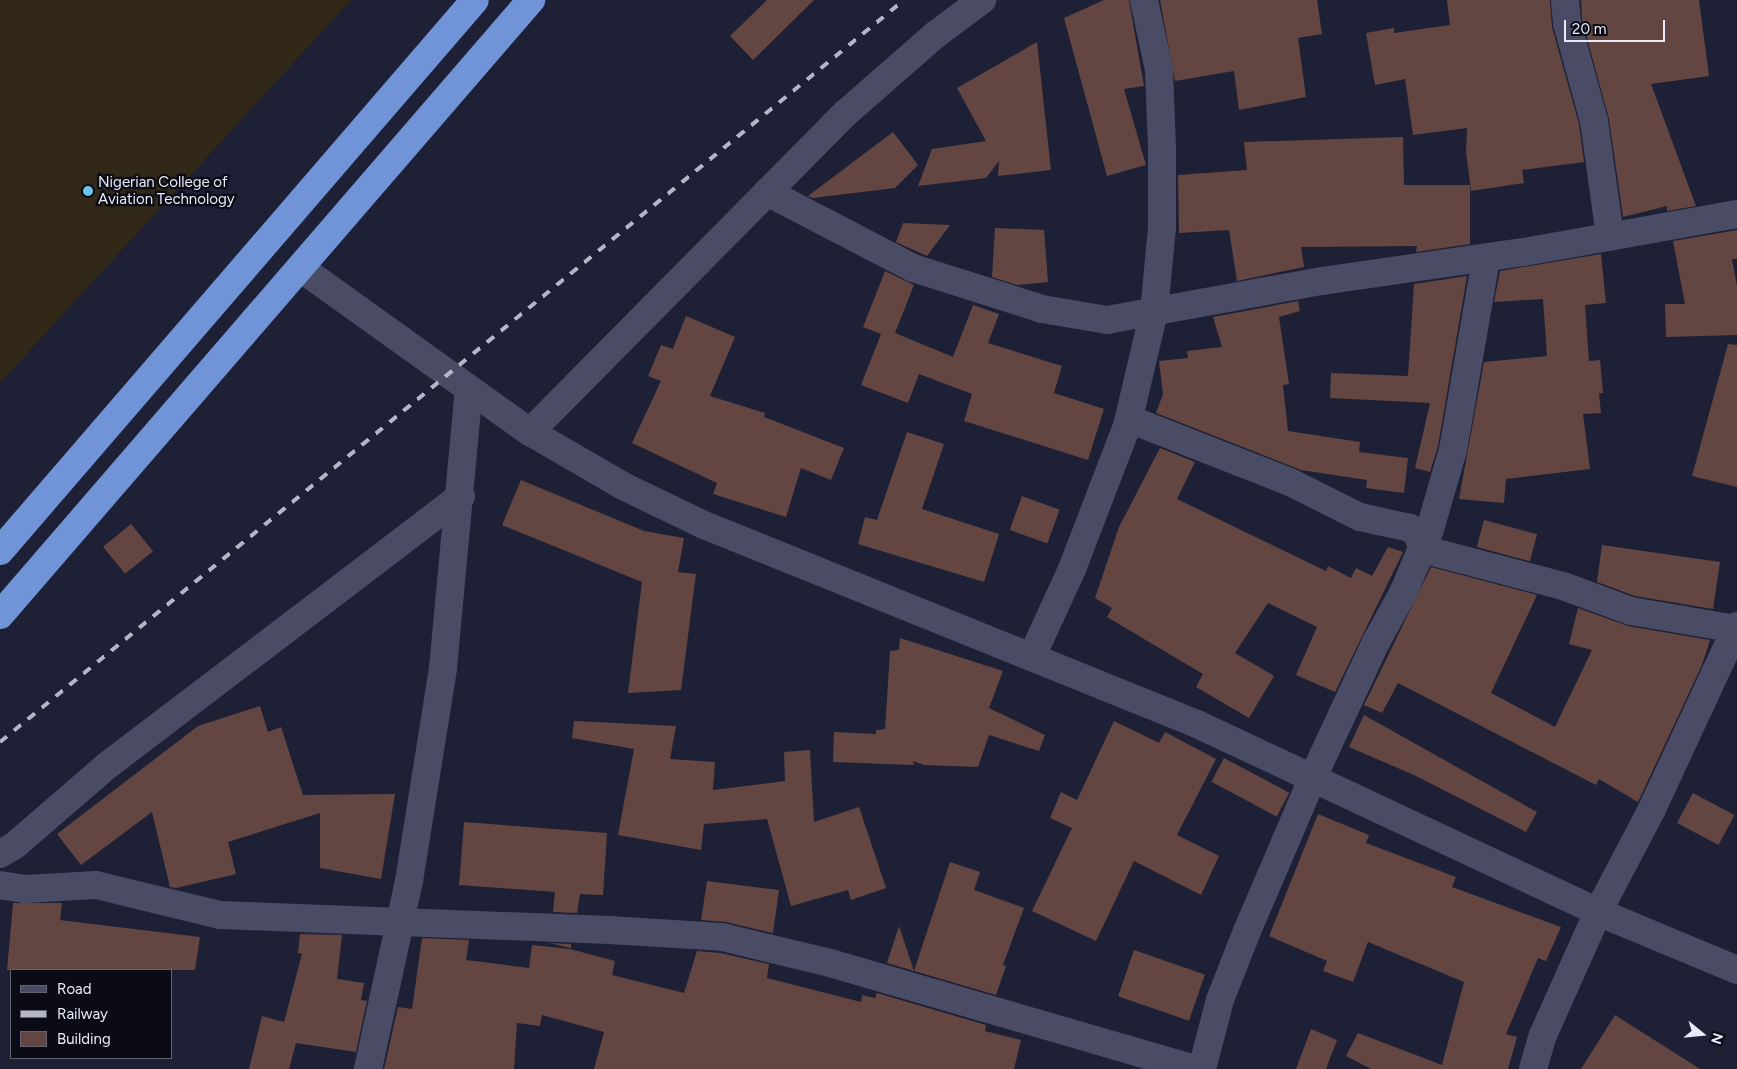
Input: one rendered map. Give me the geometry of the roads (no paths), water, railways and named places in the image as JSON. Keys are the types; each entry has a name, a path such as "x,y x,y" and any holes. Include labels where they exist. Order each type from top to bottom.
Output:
{"highway":[{"path":"0,551 475,0"},
{"path":"0,615 302,269 531,0"}],"street":[{"path":"530,432 847,112 935,35 982,0"},
{"path":"1032,656 1072,569 1129,419 1154,312 1162,228 1162,148 1159,70 1144,0"},
{"path":"1565,0 1567,23 1594,121 1610,237"},
{"path":"766,192 880,253 958,285 1079,317 1107,320 1322,281 1486,258 1737,214"},
{"path":"1202,1069 1220,1000 1247,930 1313,776 1422,549 1453,450 1486,258"},
{"path":"302,269 530,432 583,466 704,525 1197,724 1313,776 1598,912 1737,970"},
{"path":"368,1069 400,921 443,668 461,496 469,389"},
{"path":"1129,419 1290,482 1360,517 1410,528 1418,535 1422,549"},
{"path":"0,854 14,846 108,766 461,496"},
{"path":"1422,549 1563,586 1631,611 1736,628 1652,809 1598,912 1543,1035 1533,1069"},
{"path":"0,885 25,889 96,885 220,915 400,921 722,937 830,963 1194,1069"}],"railway":[{"path":"0,742 904,0"}],"place":[{"name":"Nigerian College of Aviation Technology","path":"88,191"}]}
